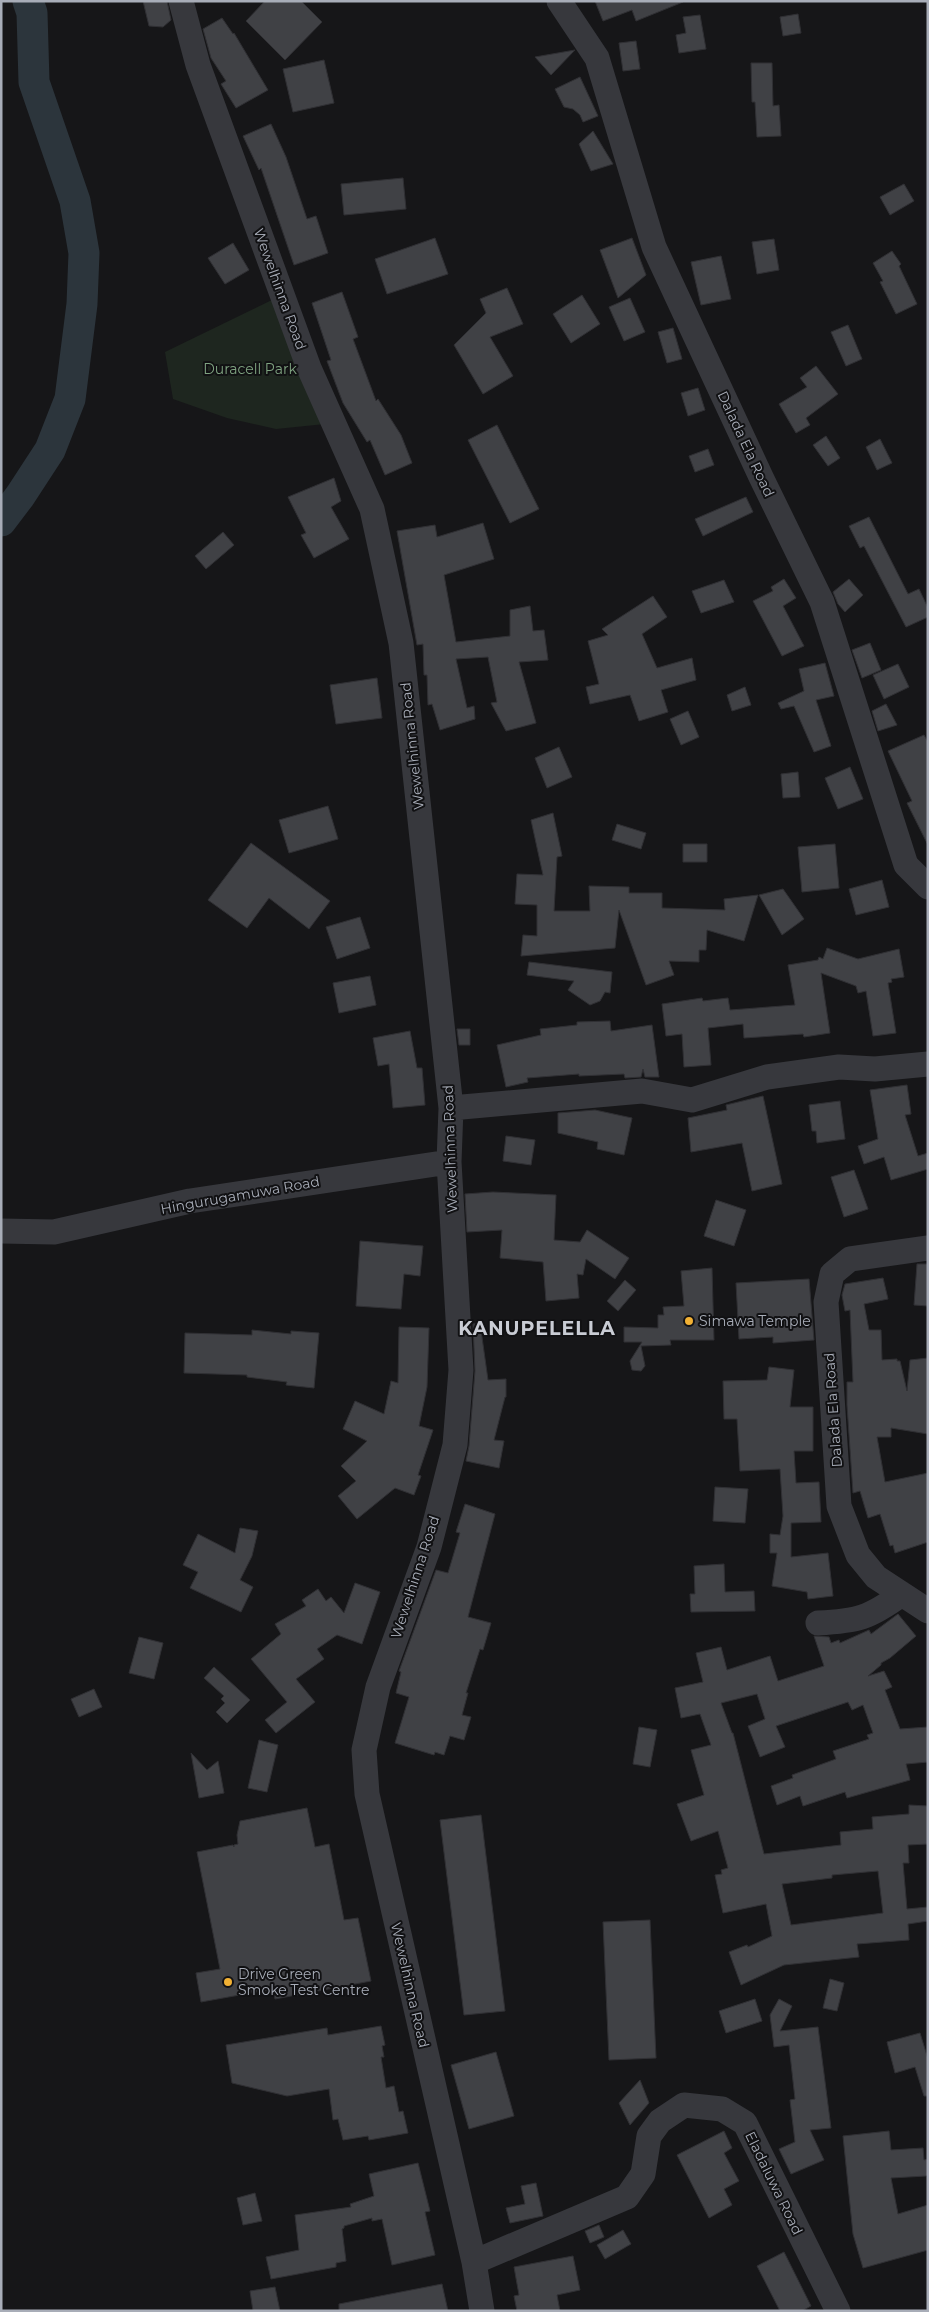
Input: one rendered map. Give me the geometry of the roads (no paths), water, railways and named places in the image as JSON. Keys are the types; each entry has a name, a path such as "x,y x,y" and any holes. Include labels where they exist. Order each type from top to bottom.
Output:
{"street":[{"name":"Wewelhinna Road","path":"181,1 198,65 309,368 372,509 401,643 451,1108 449,1162 462,1370 455,1445 428,1547 378,1687 364,1750 367,1794 474,2262 482,2311"},
{"name":"Dalada Ela Road","path":"559,1 597,58 654,247 761,477 822,602 906,865 928,887"},
{"path":"451,1108 642,1090 692,1100 767,1077 839,1067 874,1069 928,1064"},
{"name":"Hingurugamuwa Road","path":"1,1232 54,1232 190,1201 449,1162"},
{"name":"Dalada Ela Road","path":"927,1609 876,1577 858,1555 839,1506 826,1302 832,1274 850,1259 928,1248"},
{"path":"818,1623 851,1622 878,1611 902,1594"},
{"name":"Eladaluwa Road","path":"474,2262 627,2197 643,2174 649,2136 660,2120 684,2105 722,2108 745,2123 838,2311"}],"waterway":[{"path":"1,521 50,450 70,399 82,304 84,253 75,201 34,82 32,13 28,1"}],"place":[{"name":"Simawa Temple","path":"689,1321"},
{"name":"Drive Green Smoke Test Centre","path":"228,1982"}],"district":[{"name":"KANUPELELLA","path":"537,1328"}],"park label":[{"name":"Duracell Park","path":"250,369"}]}
